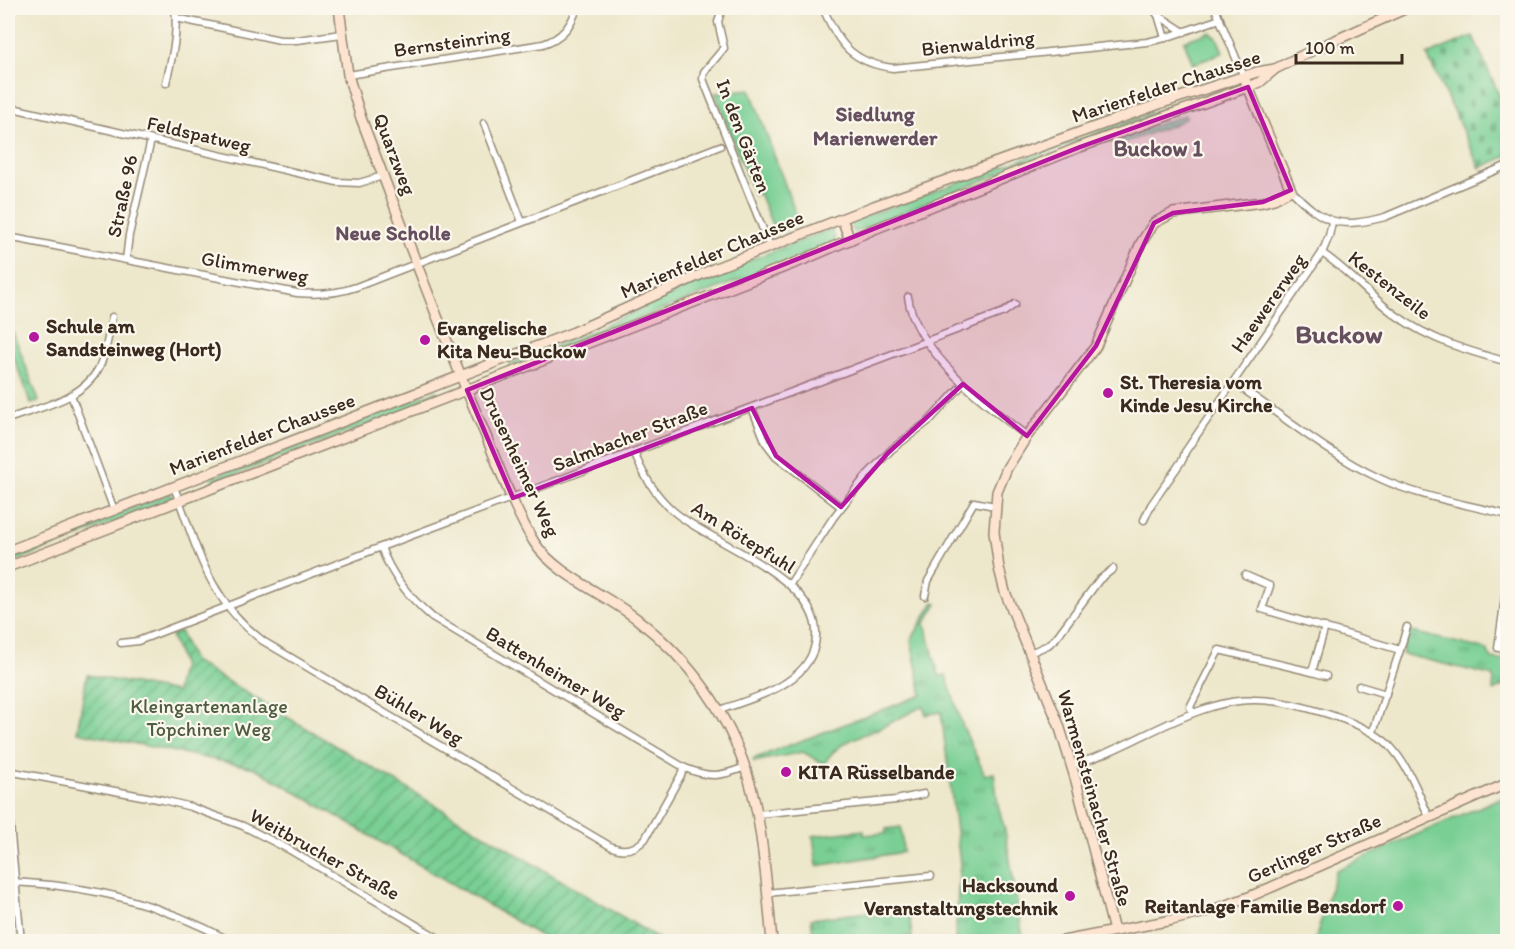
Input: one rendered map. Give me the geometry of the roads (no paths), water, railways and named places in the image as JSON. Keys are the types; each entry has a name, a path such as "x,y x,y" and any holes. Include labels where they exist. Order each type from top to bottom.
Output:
{"main road":[{"name":"Quarzweg","path":"339,8 348,75 361,118 461,376"},
{"path":"1275,69 1407,8"},
{"name":"Marienfelder Chaussee","path":"8,551 587,327 693,278 842,219 1077,133 1244,77 1275,69"},
{"name":"Marienfelder Chaussee","path":"8,567 803,260 1080,147 1248,87 1260,82 1275,69"},
{"path":"1244,77 1291,190"},
{"name":"Warmensteinacher Straße","path":"1114,931 1072,765 1048,694 1012,612 999,568 994,532 995,506 1001,479 1027,436 1096,346 1141,243 1154,223 1173,213 1274,199 1291,190"},
{"path":"842,219 850,240"},
{"name":"Drusenheimer Weg","path":"461,376 528,532 546,558 629,613 668,645 702,683 720,710 745,767 758,814 772,942"},
{"name":"Gerlinger Straße","path":"1058,942 1210,911 1249,897 1508,783"}],"street":[{"path":"166,83 175,42 175,8"},
{"name":"Bernsteinring","path":"348,75 543,44 563,34 571,24 577,8"},
{"name":"In den Gärten","path":"722,8 718,22 724,48 704,72 704,79 770,247"},
{"name":"Bienwaldring","path":"823,8 836,35 851,52 873,64 893,68 1148,42 1220,19"},
{"path":"1152,8 1158,15 1184,32"},
{"path":"1215,8 1244,77"},
{"path":"1158,15 1165,38"},
{"path":"176,18 279,40 342,34"},
{"name":"Feldspatweg","path":"8,107 337,182 359,183 383,176"},
{"path":"483,123 522,222"},
{"name":"Straße 96","path":"126,260 129,235 151,140"},
{"name":"Glimmerweg","path":"8,237 297,293 320,295 342,292 356,287 720,146"},
{"path":"1291,190 1311,210 1332,222 1359,223 1385,217 1508,165"},
{"name":"Haewererweg","path":"1144,520 1151,505 1183,459 1185,452 1322,253 1332,222"},
{"name":"Kestenzeile","path":"1322,253 1376,299 1416,329 1447,344 1508,362"},
{"path":"908,297 912,315 927,341 963,384 1027,436"},
{"name":"Salmbacher Straße","path":"121,643 138,642 381,547 1004,312 1015,304"},
{"path":"8,419 71,395 87,384 97,371 103,356 112,317"},
{"path":"1233,382 1350,463 1380,479 1412,491 1508,515"},
{"path":"790,584 841,507 888,453 930,420 963,384"},
{"path":"71,395 114,510"},
{"path":"752,408 762,434 776,456 841,507"},
{"name":"Am Rötepfuhl","path":"634,452 646,478 671,509 688,522 790,584 806,601 814,619 816,638 811,656 802,668 773,690 720,710"},
{"name":"Bühler Weg","path":"174,487 206,572 227,607 245,626 263,640 616,849 631,849 639,846 645,839 685,768"},
{"path":"925,596 928,581 974,502 995,506"},
{"name":"Battenheimer Weg","path":"381,547 400,584 432,617 685,768 711,777 722,776 745,767"},
{"path":"1030,653 1048,645 1056,638 1099,580 1113,569"},
{"path":"1245,575 1270,586 1261,611 1325,627 1400,651"},
{"path":"1498,648 1508,575"},
{"path":"1312,672 1325,627"},
{"path":"1373,732 1407,627"},
{"path":"1193,713 1190,707 1219,650 1326,676"},
{"path":"1359,686 1386,694"},
{"path":"1072,765 1193,713 1232,702 1259,700 1312,710 1344,719 1373,732 1398,757 1413,781 1429,817"},
{"name":"Weitbrucher Straße","path":"8,771 163,800 234,822 288,849 445,942"},
{"path":"758,814 891,800 924,794"},
{"path":"8,804 21,942"},
{"path":"767,893 931,876"},
{"path":"8,882 64,886 135,900 182,916 232,942"}],"place":[{"name":"Schule am Sandsteinweg (Hort)","path":"34,337"},
{"name":"Evangelische Kita Neu-Buckow","path":"425,340"},
{"name":"St. Theresia vom Kinde Jesu Kirche","path":"1108,393"},
{"name":"KITA Rüsselbande","path":"786,772"},
{"name":"Hacksound Veranstaltungstechnik","path":"1070,896"},
{"name":"Reitanlage Familie Bensdorf","path":"1398,906"}],"district":[{"name":"Siedlung Marienwerder","path":"875,126"},
{"name":"Buckow 1","path":"1158,148"},
{"name":"Neue Scholle","path":"393,233"},
{"name":"Buckow","path":"1339,334"}],"park label":[{"name":"Kleingartenanlage Töpchiner Weg","path":"209,718"}]}
